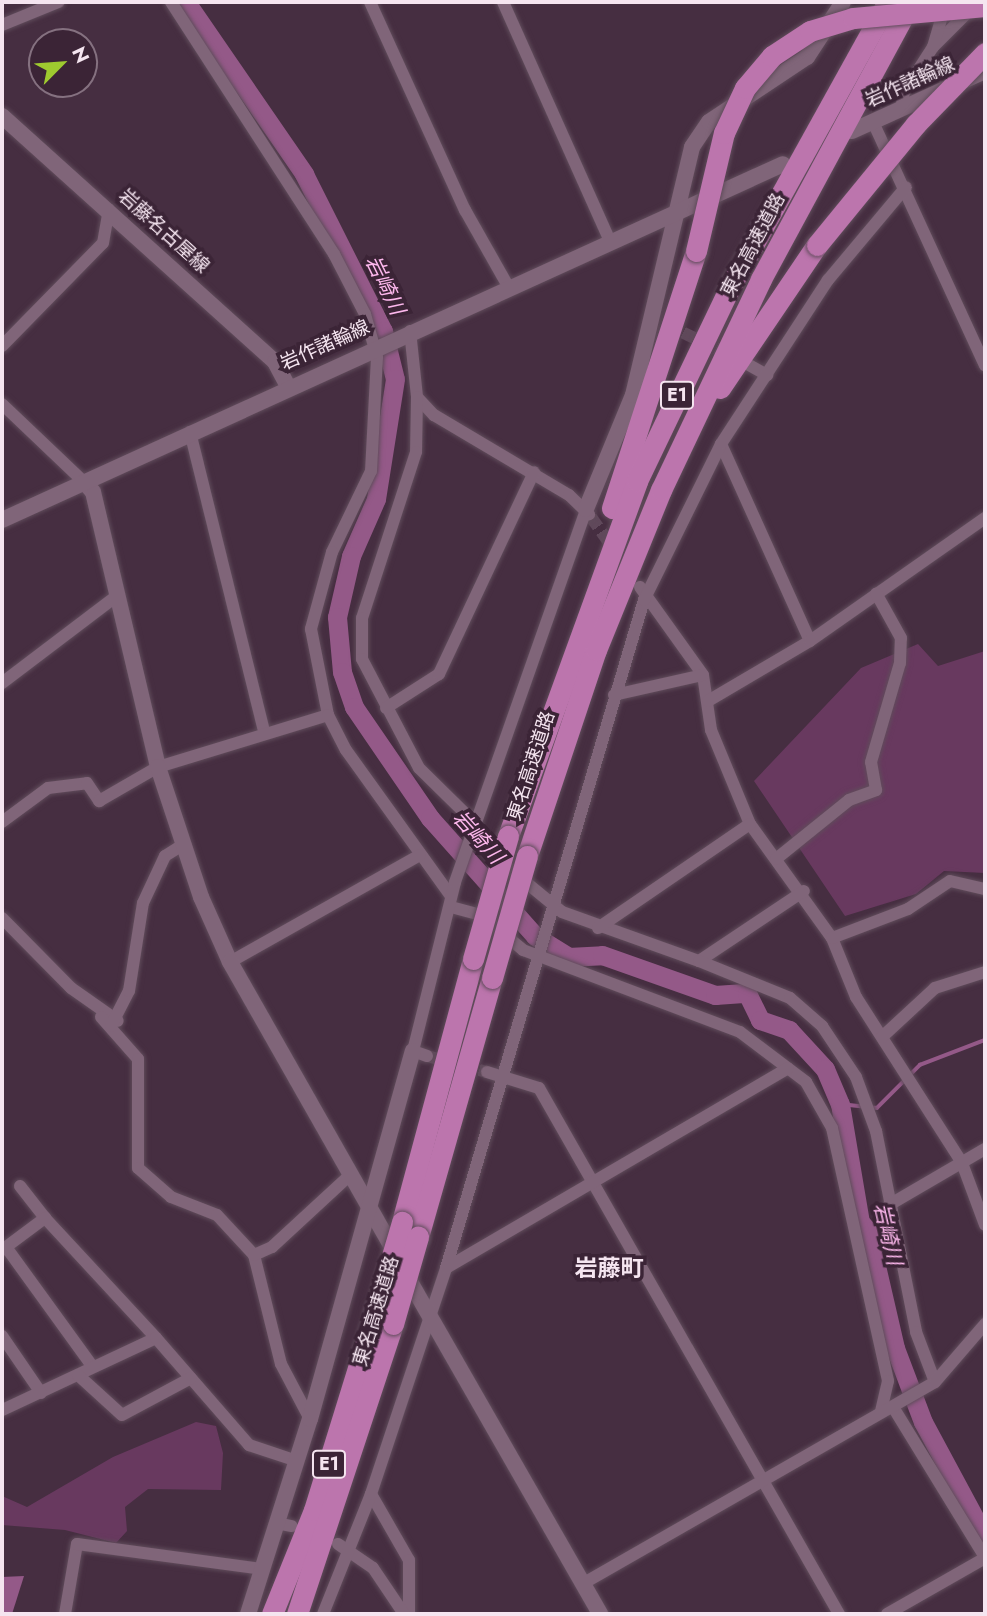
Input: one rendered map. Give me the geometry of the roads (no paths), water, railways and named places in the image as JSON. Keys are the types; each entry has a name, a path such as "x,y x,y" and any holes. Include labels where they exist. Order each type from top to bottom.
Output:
{"highway":[{"name":"東名高速道路","path":"297,1614 393,1324 527,856 596,650 661,490 884,27 888,2"},
{"name":"東名高速道路","path":"272,1614 314,1510 376,1310 508,836 642,469 732,283 884,27 911,2"},
{"path":"524,787 695,251 724,134 746,88 772,56 810,31 853,18 985,6"},
{"path":"661,490 733,367 817,245 916,124 985,53"}],"street":[{"path":"2,25 58,2"},
{"path":"171,2 334,254 365,314 374,346 379,374 376,451 363,494 332,552 311,629 328,715 451,901 481,915 536,949 740,1032 806,1082 832,1128 888,1381 890,1407 985,1557 887,1614"},
{"path":"370,2 465,210 508,286"},
{"path":"502,2 610,239"},
{"path":"248,1614 261,1569 284,1525 297,1461 369,1208 420,1054 455,881 660,323 686,166 702,130 807,57 843,2"},
{"path":"933,47 945,2"},
{"path":"901,109 904,92 933,47 976,2"},
{"name":"岩作諸輪線","path":"852,131 985,71"},
{"name":"岩藤名古屋線","path":"2,116 275,362 287,385"},
{"path":"873,122 906,187 985,365"},
{"name":"岩作諸輪線","path":"2,520 287,385 783,164"},
{"path":"323,1614 351,1552 372,1493 446,1268 494,1075 536,949 642,594 721,444 828,280 906,187"},
{"path":"2,346 103,243 109,210"},
{"path":"405,333 416,397 413,467 362,626 362,659 386,708 419,768 473,829 489,852 548,908 598,928 699,961 790,998 837,1046 869,1102 916,1332 935,1382"},
{"path":"750,365 767,375"},
{"path":"416,397 434,415 534,472 589,513"},
{"path":"2,404 93,492 158,767 181,846 230,962 600,1614"},
{"path":"190,432 264,730"},
{"path":"721,444 810,641"},
{"path":"386,708 439,674 534,472"},
{"path":"708,701 810,641 985,517"},
{"path":"776,859 849,800 876,790 871,762 900,663 901,638 876,593"},
{"path":"642,594 703,675 711,730 750,824 804,891 832,938 856,997 962,1163 985,1225"},
{"path":"2,683 118,596"},
{"path":"614,695 703,675"},
{"path":"2,821 48,788 87,783 99,802 158,767 264,730 328,715"},
{"path":"598,928 750,824"},
{"path":"110,1021 143,903 165,856 181,846"},
{"path":"230,962 420,855"},
{"path":"832,938 896,915 950,881 985,889"},
{"path":"699,961 804,891"},
{"path":"2,918 71,988 110,1021 140,1069 138,1168 171,1197 217,1215 254,1255 281,1364 310,1419"},
{"path":"882,1037 935,988 985,972"},
{"path":"446,1268 788,1068"},
{"path":"494,1075 539,1088 839,1614"},
{"path":"889,1205 985,1149"},
{"path":"254,1255 272,1247 351,1175"},
{"path":"20,1186 45,1218 156,1338 249,1445 297,1461"},
{"path":"45,1218 4,1249 93,1367"},
{"path":"584,1583 935,1382 985,1324"},
{"path":"2,1336 41,1393"},
{"path":"2,1410 156,1338"},
{"path":"78,1375 122,1415 191,1378"},
{"path":"372,1493 410,1560 409,1614"},
{"path":"65,1614 77,1544 261,1569"},
{"path":"338,1544 373,1568 404,1614"}],"waterway":[{"name":"岩崎川","path":"186,2 304,174 383,331 395,379 376,499 351,556 337,617 342,672 354,707 430,818 535,936 568,957 602,955 715,995 747,993 760,1020 789,1030 825,1069 840,1104 860,1222 868,1231 895,1348 923,1422 985,1537"},
{"path":"840,1104 877,1108 920,1065 985,1040"}],"tunnel":[{"path":"667,325 730,355"},
{"path":"591,517 631,574"},
{"path":"427,1056 487,1072"}],"district":[{"name":"岩藤町","path":"609,1268"}]}
